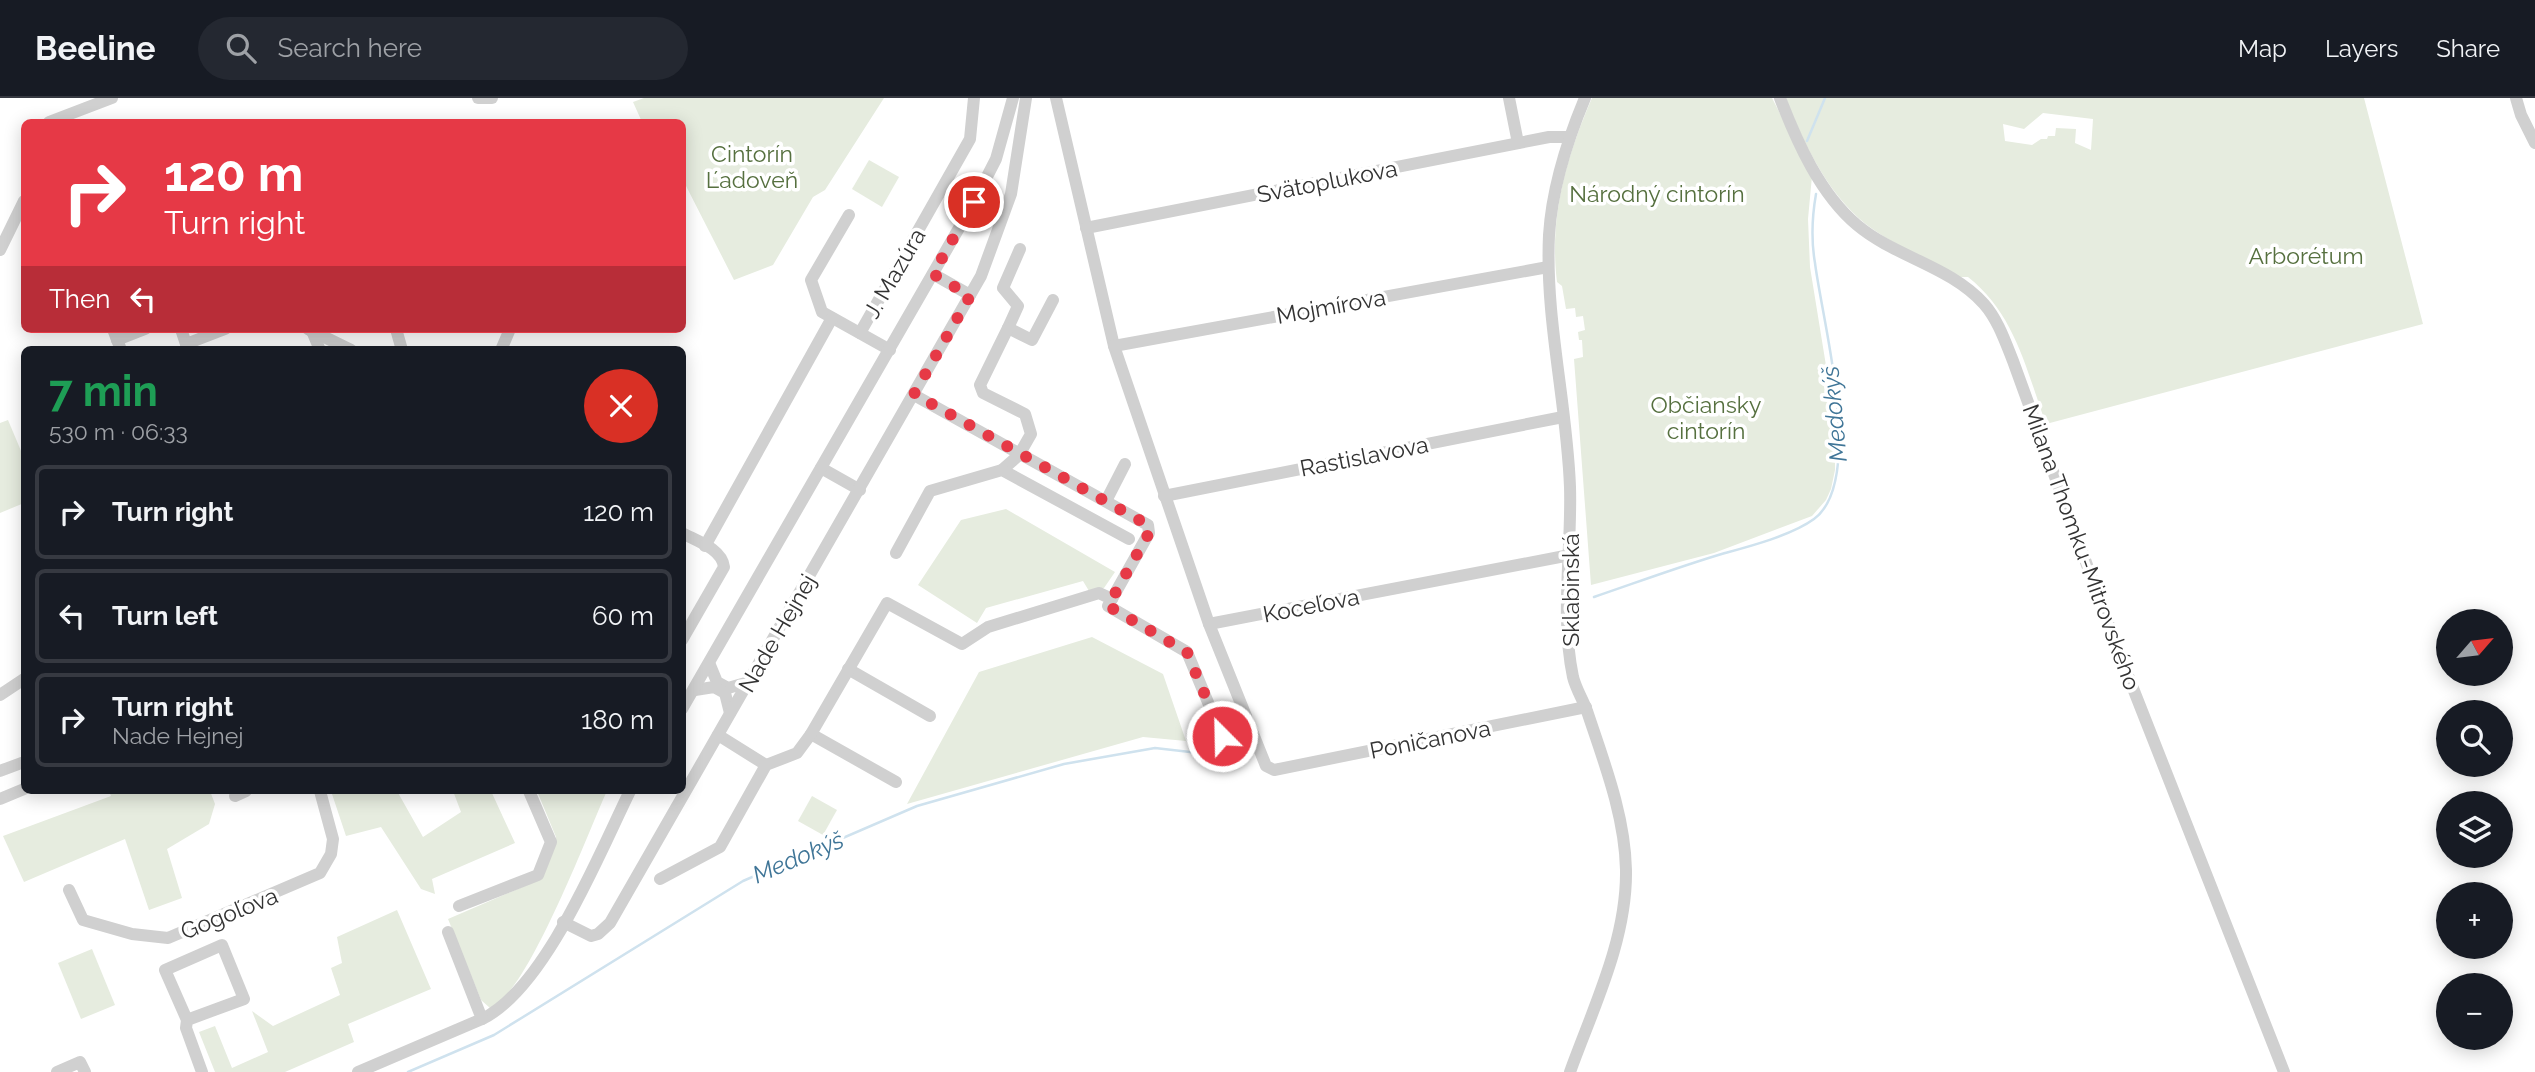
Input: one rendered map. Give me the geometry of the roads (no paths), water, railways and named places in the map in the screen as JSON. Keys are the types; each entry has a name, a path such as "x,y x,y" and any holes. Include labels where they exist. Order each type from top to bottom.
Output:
{"street":[{"path":"57,119 112,98"},
{"path":"478,98 492,98"},
{"name":"J. Mazúra","path":"860,333 970,138 974,98"},
{"name":"Nade Hejnej","path":"686,703 890,350 996,159 1013,98"},
{"name":"Nade Hejnej","path":"686,790 860,490 991,254 1006,210 1022,136 1026,98"},
{"path":"1056,98 1114,346 1209,624"},
{"path":"1509,98 1518,143"},
{"name":"Sklabinská","path":"1570,1072 1610,963 1625,895 1626,868 1619,816 1586,707 1574,680 1569,644 1570,485 1548,267 1551,217 1569,137 1585,98"},
{"name":"Milana Thomku-Mitrovského","path":"1780,98 1814,169 1850,219 1874,237 1971,292 1995,319 2013,361 2116,645 2284,1072"},
{"path":"2516,98 2535,143"},
{"name":"Svätoplukova","path":"1086,228 1549,137 1569,137"},
{"path":"0,250 21,207"},
{"name":"J. Mazúra","path":"849,215 811,280 822,312 890,350"},
{"path":"896,553 930,491 1002,470 1019,455 1031,434 1025,414 983,393 980,385 1017,306 1003,288 1020,249"},
{"name":"Mojmírova","path":"1114,346 1548,267"},
{"path":"933,274 970,296"},
{"path":"1008,328 1032,340 1053,300"},
{"name":"J. Mazúra","path":"705,546 832,318"},
{"path":"117,340 135,333"},
{"path":"189,346 217,333"},
{"path":"316,333 343,346"},
{"path":"914,394 1148,525 1149,533 1110,603"},
{"name":"Rastislavova","path":"1164,496 1563,416"},
{"path":"1106,501 1125,464"},
{"path":"821,468 860,490"},
{"path":"1002,470 1129,539"},
{"path":"686,538 705,546 723,559 724,567 686,633"},
{"name":"Koceľova","path":"1209,624 1570,555"},
{"path":"660,878 720,847 766,765 797,752 811,734 887,603 962,644 988,627 1099,593 1110,603 1187,652 1222,736"},
{"name":"Poničanova","path":"1209,624 1266,766 1274,769 1586,707"},
{"path":"710,665 717,682 729,688 749,682"},
{"path":"848,669 930,716"},
{"path":"0,695 21,681"},
{"path":"695,690 714,687 725,693 730,713"},
{"path":"811,734 896,782"},
{"path":"718,735 766,765"},
{"path":"0,771 21,763"},
{"path":"0,799 21,790"},
{"name":"Gogoľova","path":"69,890 83,920 132,934 168,938 320,873 331,854 334,839 321,794"},
{"path":"459,906 538,875 551,842 530,794"},
{"path":"358,1072 500,1010 519,990 563,922 629,794"},
{"name":"Nade Hejnej","path":"563,922 591,936 605,929 684,794"},
{"path":"448,932 482,1019"},
{"path":"187,1020 243,999 222,945 165,970 187,1020 186,1028 202,1072"},
{"path":"57,1072 80,1062 85,1072"}],"waterway":[{"name":"Medokýš","path":"1807,141 1825,98"},
{"name":"Medokýš","path":"1594,597 1783,535 1814,519 1829,499 1837,471 1839,436 1837,398 1813,246 1816,194"},
{"name":"Medokýš","path":"408,1072 494,1035 743,881 917,806 1064,764 1155,748 1225,756"}],"park label":[{"name":"Cintorín Ľadoveň","path":"752,166"},
{"name":"Národný cintorín","path":"1657,193"},
{"name":"Arborétum","path":"2306,255"},
{"name":"Občiansky cintorín","path":"1706,417"}]}
